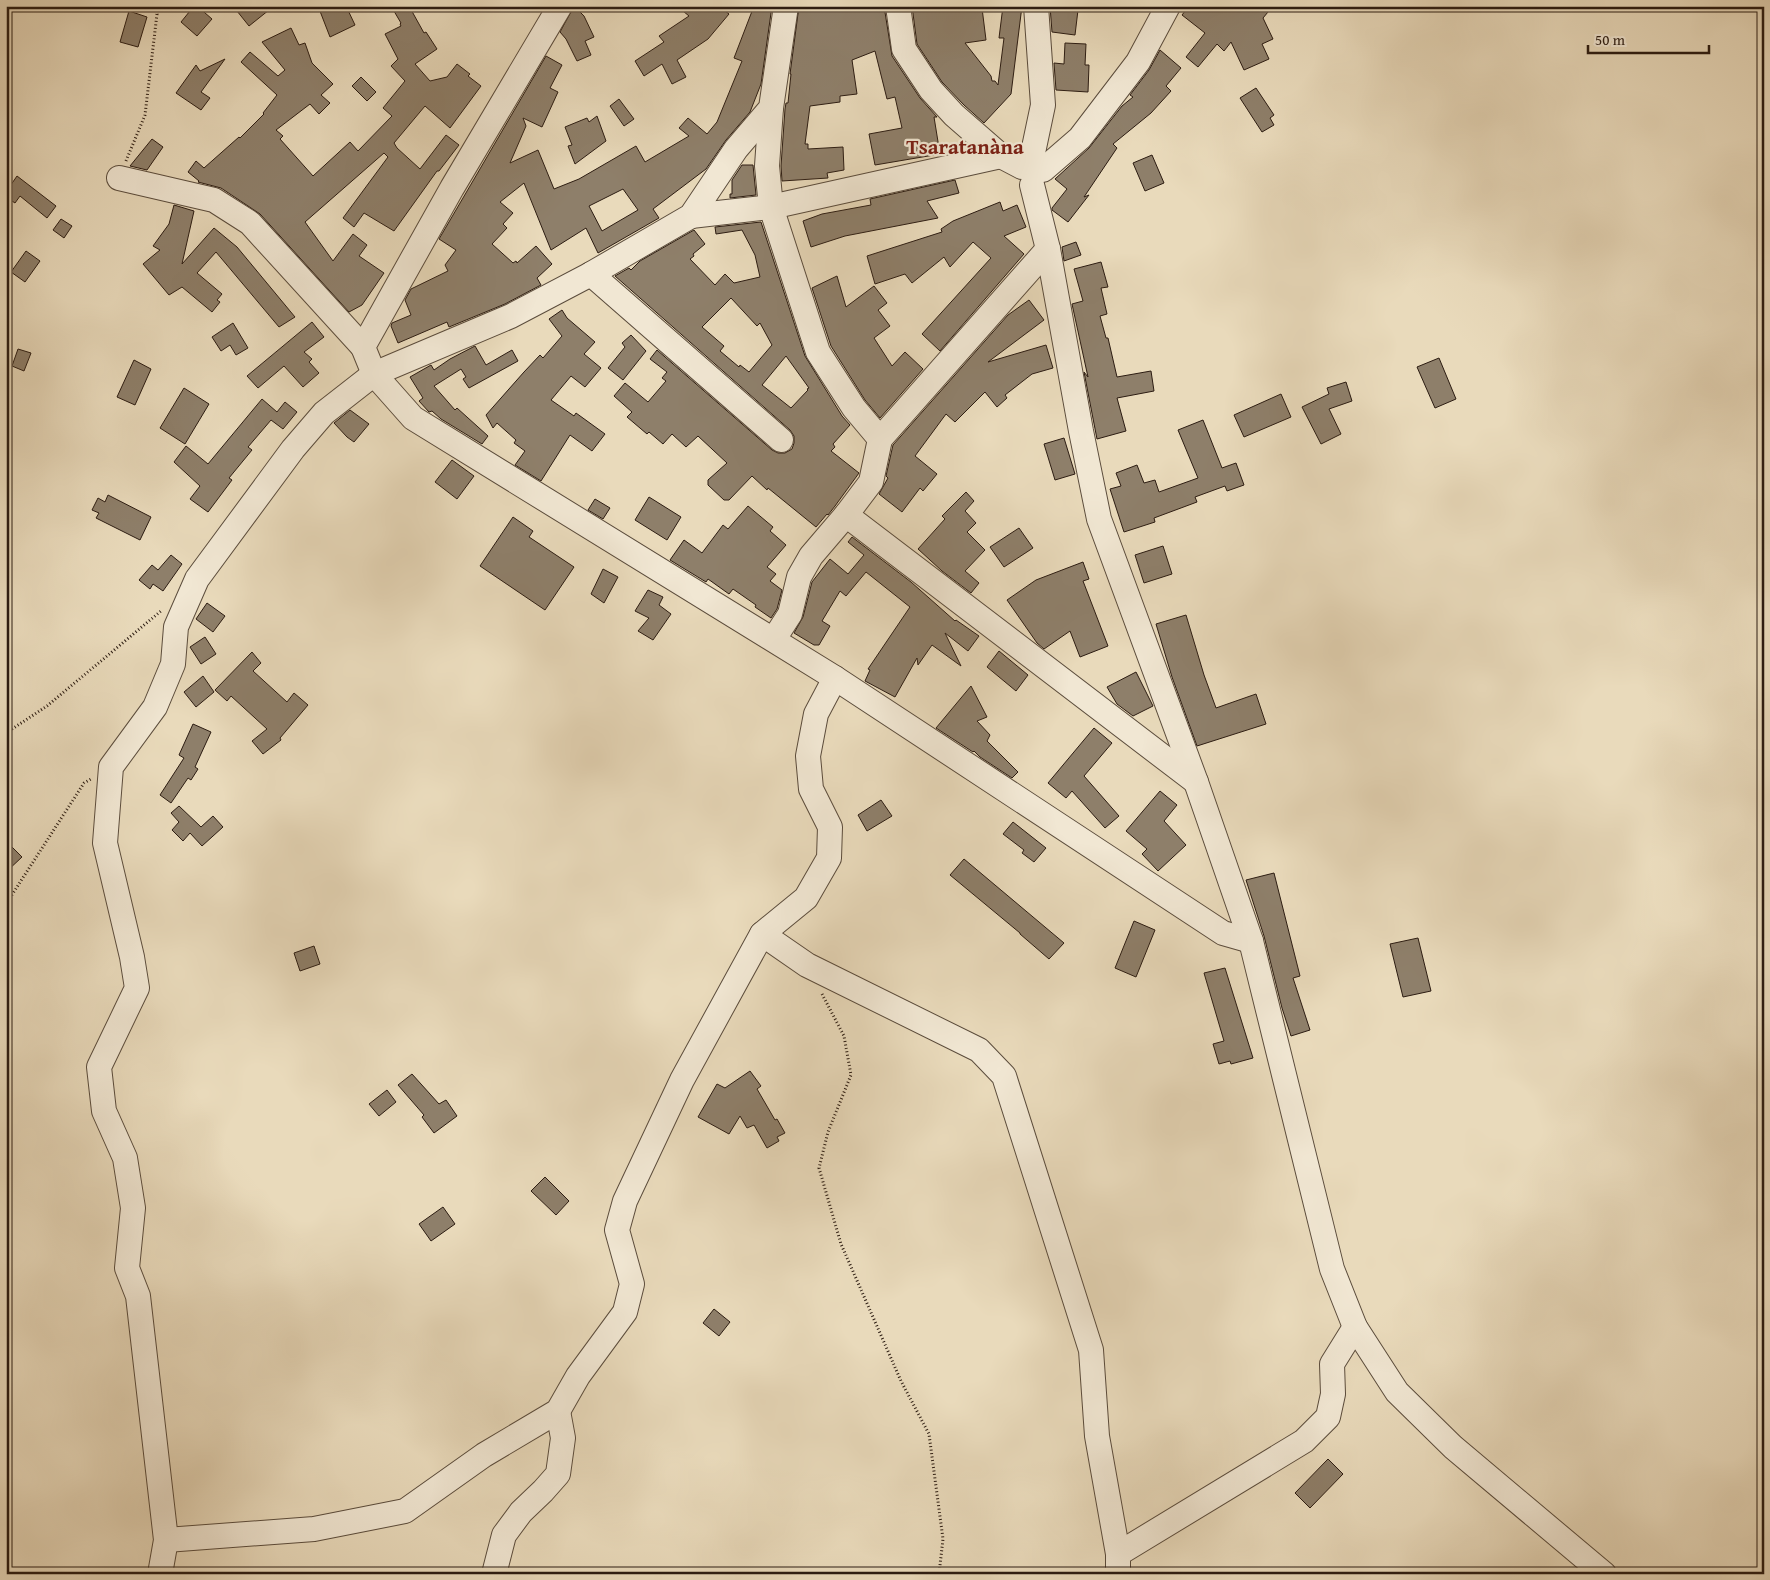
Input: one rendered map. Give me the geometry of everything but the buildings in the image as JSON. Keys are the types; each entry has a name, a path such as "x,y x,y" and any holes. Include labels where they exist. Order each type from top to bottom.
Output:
{"street":[{"path":"363,347 452,188 560,6"},
{"path":"786,6 771,108 767,166 771,207 818,352 854,408 880,439"},
{"path":"898,6 904,48 931,90 954,115 1001,156 1032,171"},
{"path":"1036,6 1043,105 1032,171 1099,519 1196,782 1251,941 1332,1269 1356,1327 1397,1392 1446,1440 1604,1574"},
{"path":"1032,171 1080,138 1138,62 1168,6"},
{"path":"691,216 736,149 771,108"},
{"path":"160,1574 166,1540 138,1296 127,1268 133,1208 125,1158 104,1110 99,1067 137,988 132,957 105,843 111,767 155,707 173,664 176,627 197,579 293,450 324,413 374,374 511,316 591,274 691,216 771,207 1001,156"},
{"path":"119,178 214,200 250,223 363,347 374,374 413,418 836,678 1223,933 1251,941"},
{"path":"774,640 790,614 799,577 811,556 871,482 880,439 1048,249"},
{"path":"591,274 781,440"},
{"path":"846,515 1196,782"},
{"path":"166,1540 314,1529 405,1511 484,1455 558,1411 578,1376 625,1312 632,1284 617,1230 625,1201 682,1080 762,934 806,898 829,858 830,827 811,789 808,756 816,714 836,678"},
{"path":"762,934 807,965 979,1050 1004,1076 1091,1350 1097,1436 1118,1564 1304,1441 1328,1417 1333,1394 1332,1364 1356,1327"},
{"path":"494,1574 504,1535 521,1512 543,1492 558,1474 563,1438 558,1411"}],"path":[{"path":"119,178 145,115 157,14 154,6"},
{"path":"6,732 47,706 162,611"},
{"path":"6,904 84,783 111,767"},
{"path":"821,992 844,1036 851,1074 828,1132 819,1168 841,1244 901,1381 929,1434 943,1539 939,1574"}],"district":[{"name":"Tsaratanàna","path":"965,147"}]}
